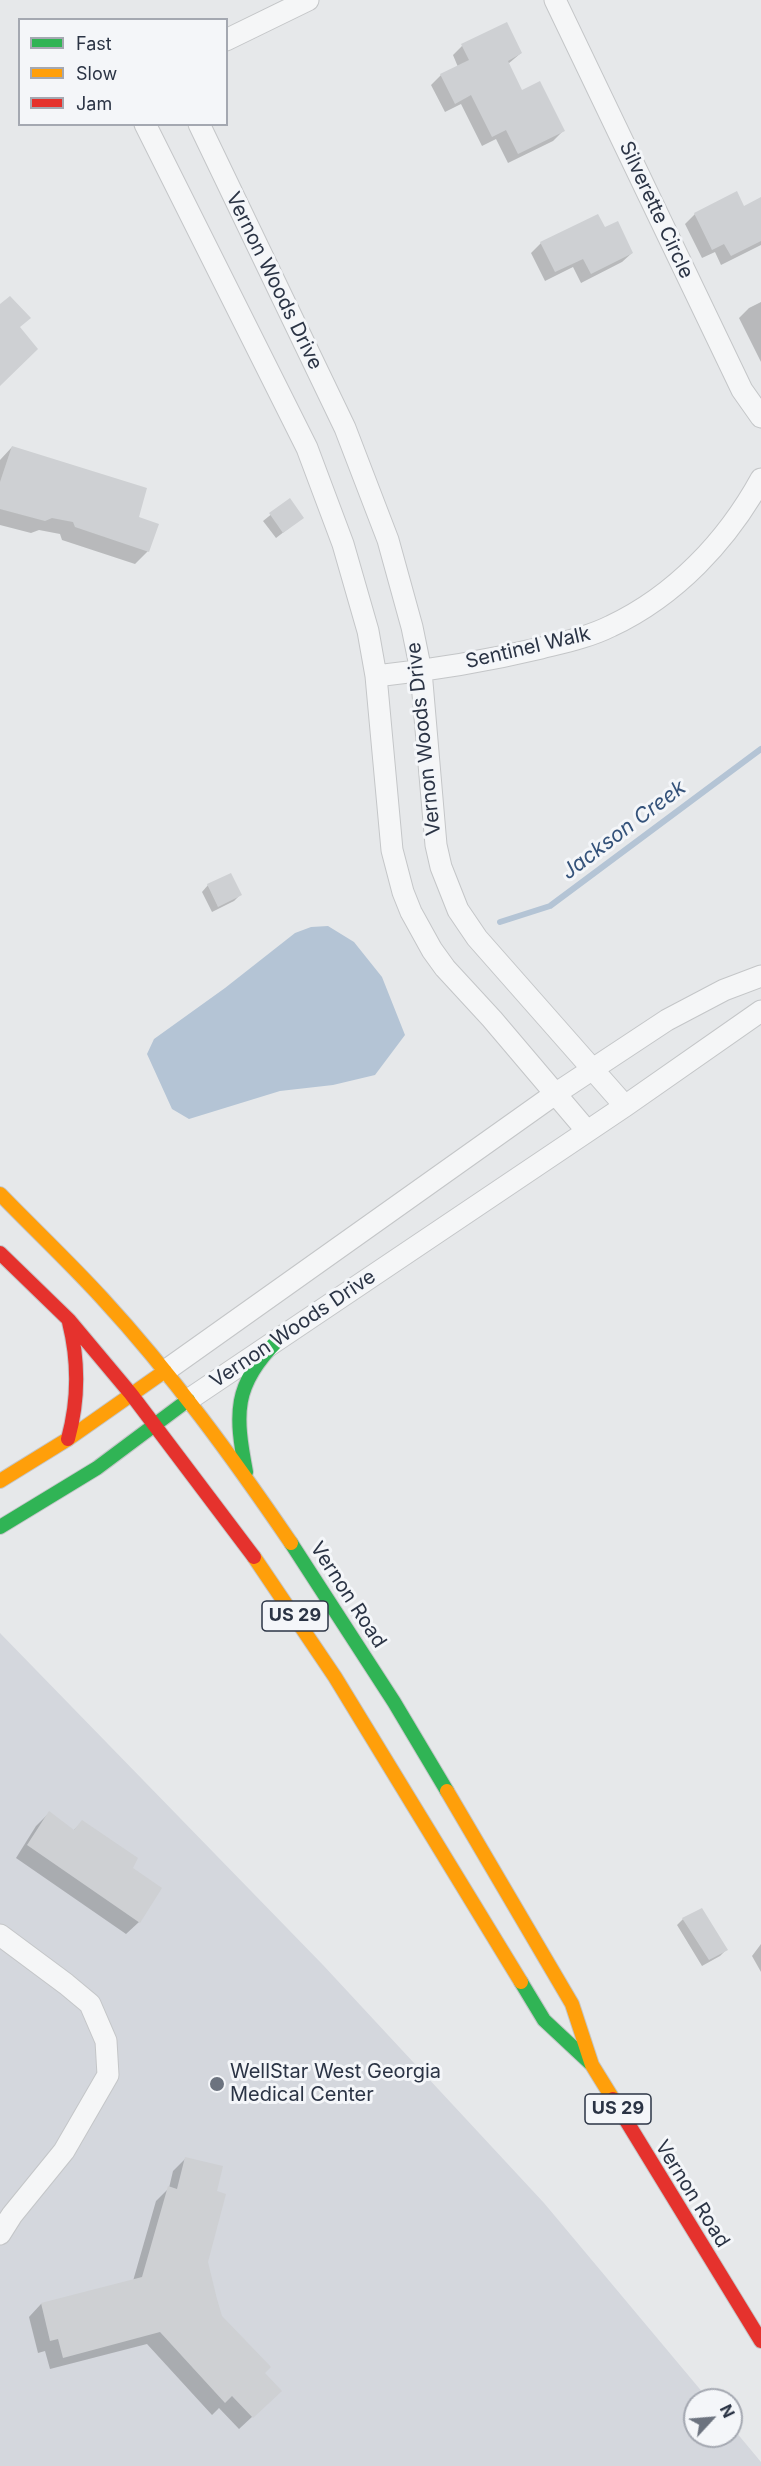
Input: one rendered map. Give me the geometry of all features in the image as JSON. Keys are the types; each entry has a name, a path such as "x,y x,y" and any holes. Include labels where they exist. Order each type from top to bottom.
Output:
{"main road":[{"name":"Vernon Road","path":"0,1194 102,1298 165,1371 248,1480 355,1638 572,2004 592,2065 761,2341"},
{"name":"Vernon Road","path":"0,1254 69,1320 131,1394 244,1542 328,1667 544,2020 592,2065"},
{"path":"68,1439 73,1422 78,1385 75,1343 69,1320"},
{"path":"248,1480 238,1433 241,1394 255,1365 277,1341"},
{"name":"Vernon Woods Drive","path":"0,1481 68,1439 165,1371"},
{"name":"Vernon Woods Drive","path":"0,1527 94,1471 156,1427 188,1400"}],"street":[{"path":"228,39 308,0"},
{"name":"Silverette Circle","path":"559,1 742,390 761,417"},
{"path":"146,126 307,448 325,493 368,631 376,676 392,850 411,912 426,941 445,968 492,1019 587,1131"},
{"name":"Vernon Woods Drive","path":"188,1400 625,1106 477,938 458,910 448,889 436,845 421,671 412,627 391,551 345,428 200,126"},
{"name":"Sentinel Walk","path":"376,676 508,656 586,637 635,613 658,599 702,560 739,515 761,479"},
{"name":"Vernon Woods Drive","path":"165,1371 555,1094 667,1020 724,990 761,976"},
{"path":"625,1106 761,1011"},
{"path":"0,1935 90,2004 106,2041 108,2075 64,2151 0,2234"}],"shaded area":[{"name":"WellStar West Georgia Medical Center","path":"0,1633 323,1965 544,2203 699,2388 683,2388 683,2448 743,2448 743,2440 761,2462 761,2466 0,2466"}],"water":[{"path":"328,926 354,942 382,977 405,1035 375,1075 333,1085 280,1091 189,1119 172,1109 147,1054 154,1039 225,988 295,933 311,927"}],"building":[{"path":"507,22 522,53 508,61 522,90 540,81 565,131 518,154 506,130 492,137 471,95 455,104 440,74 469,60 461,44"},
{"path":"737,191 744,206 761,197 761,241 731,256 724,244 712,250 694,213"},
{"path":"598,214 605,227 618,221 633,253 591,274 583,259 555,272 540,242"},
{"path":"10,296 31,318 20,327 38,349 0,386 0,304"},
{"path":"12,446 147,488 139,517 159,524 149,552 75,527 73,522 52,518 45,521 0,509 0,482"},
{"path":"290,498 304,518 283,533 269,513"},
{"path":"231,873 242,895 218,907 207,884"},
{"path":"49,1811 74,1830 82,1820 138,1858 133,1868 162,1888 140,1923 27,1845"},
{"path":"702,1908 728,1950 709,1960 682,1918"},
{"path":"185,2157 223,2166 217,2191 226,2194 208,2262 217,2299 222,2316 271,2367 265,2373 282,2391 253,2418 232,2396 225,2403 160,2332 63,2358 58,2339 50,2341 41,2303 142,2277 168,2186 177,2189"}],"waterway":[{"name":"Jackson Creek","path":"500,922 550,906 761,749"}],"traffic: fast":[{"path":"246,1472 240,1433 241,1401 252,1372 277,1341"},
{"path":"0,1527 97,1468 188,1400"},
{"path":"291,1543 394,1702 447,1791"},
{"path":"521,1982 544,2020 590,2063"}],"traffic: slow":[{"path":"0,1194 90,1285 153,1356 224,1448 291,1543"},
{"path":"0,1481 68,1439 165,1371"},
{"path":"254,1557 335,1677 521,1982"},
{"path":"447,1791 572,2004 592,2065 613,2099"}],"traffic: jam":[{"path":"0,1253 69,1320 131,1394 254,1557"},
{"path":"68,1439 76,1395 75,1352 69,1322"},
{"path":"613,2099 761,2341"}],"place":[{"name":"WellStar West Georgia Medical Center","path":"217,2084"}]}
